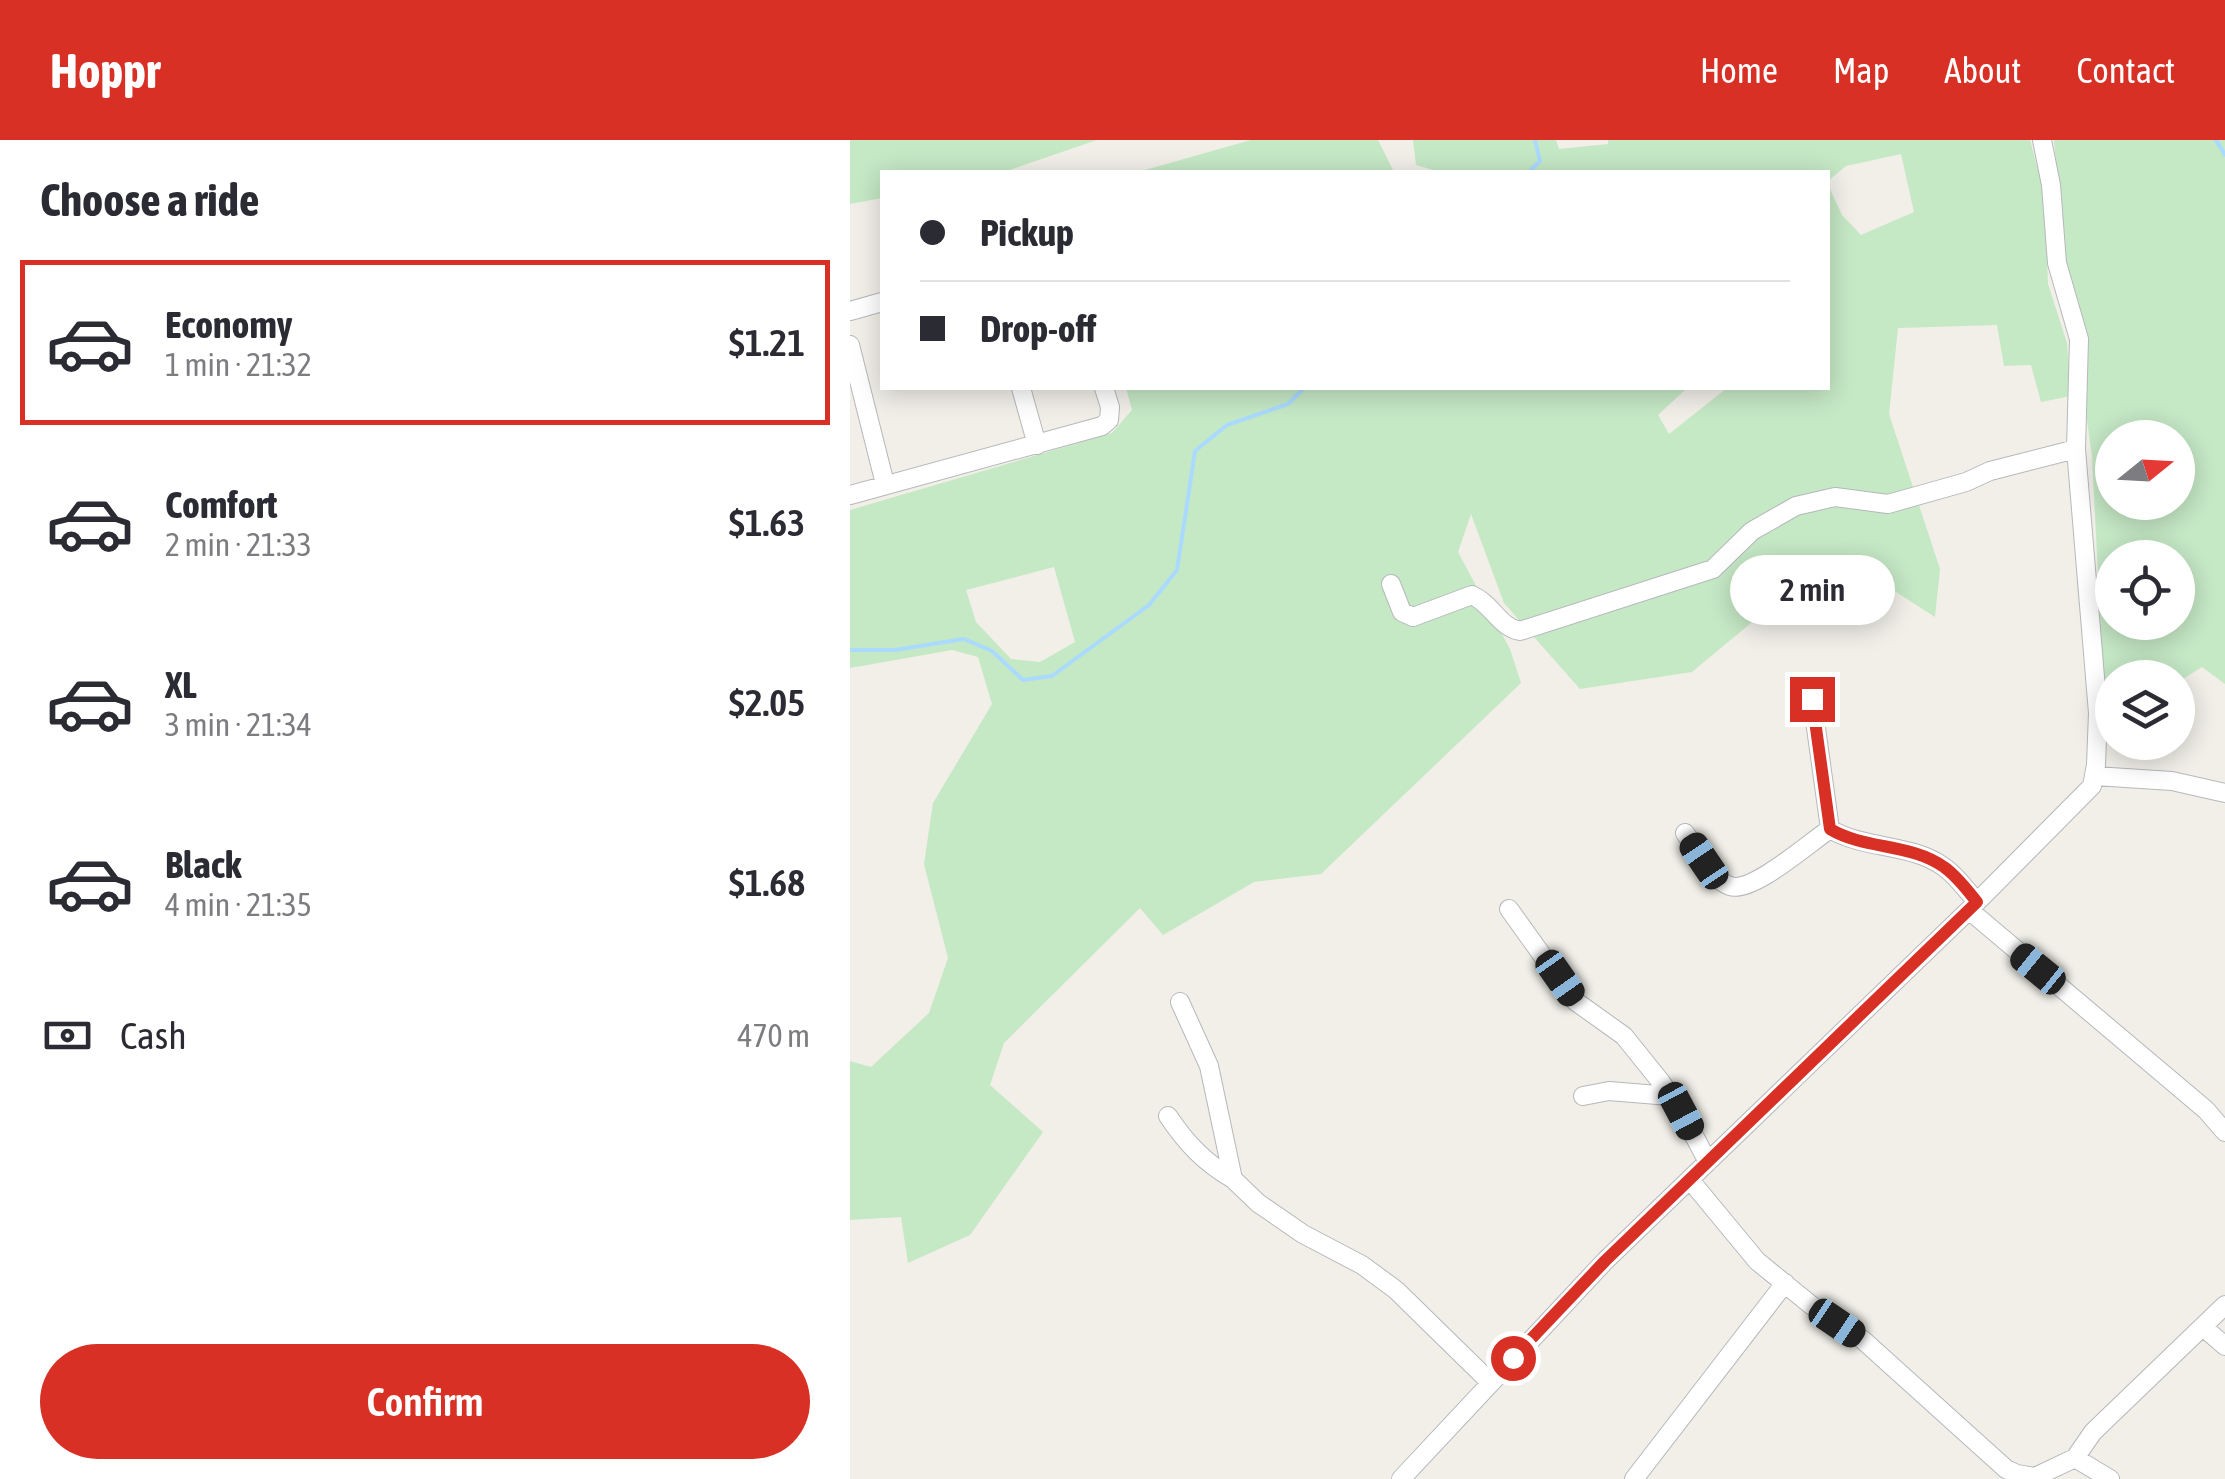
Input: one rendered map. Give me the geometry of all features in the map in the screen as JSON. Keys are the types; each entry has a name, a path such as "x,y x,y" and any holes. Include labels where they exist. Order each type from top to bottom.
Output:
{"street":[{"path":"1402,1479 1605,1261 1973,906 2086,793 2096,776 2098,713 2076,449 2079,339 2057,263 2051,185 2042,140"},
{"path":"850,311 880,303"},
{"path":"850,346 885,484"},
{"path":"1022,390 1037,445"},
{"path":"850,494 1102,426 1109,420 1110,408 1105,390"},
{"path":"1391,584 1402,612 1413,617 1472,595 1486,602 1504,624 1520,631 1713,570 1752,531 1796,506 1834,497 1888,504 1966,482 1990,470 2076,449"},
{"path":"1812,699 1830,829"},
{"path":"2096,776 2172,781 2225,793"},
{"path":"1685,833 1719,877 1729,886 1740,888 1762,879 1830,829"},
{"path":"1830,829 1862,843 1921,855 1942,865 1973,906 2206,1110 2225,1132"},
{"path":"1509,908 1575,1001 1624,1036 1670,1096 1708,1162"},
{"path":"1180,1002 1209,1066 1233,1179"},
{"path":"1583,1096 1609,1091 1670,1096"},
{"path":"1168,1116 1185,1141 1258,1203 1303,1234 1362,1265 1396,1290 1490,1382"},
{"path":"1690,1180 1757,1261 1863,1340 2005,1474 2035,1476 2075,1458 2094,1432 2225,1305"},
{"path":"1634,1479 1785,1283"},
{"path":"2203,1328 2225,1346"},
{"path":"2075,1458 2110,1479"}],"green space":[{"path":"850,140 1097,140 1010,170 880,170 880,198 850,204"},
{"path":"1251,140 1378,140 1393,170 1145,170"},
{"path":"1413,140 1556,140 1559,149 1608,144 1608,140 2030,140 2045,197 2048,284 2067,343 2071,396 2041,402 2031,365 2004,366 1997,325 1898,328 1889,414 1940,569 1935,617 1854,565 1780,599 1692,672 1580,689 1504,603 1471,514 1458,552 1510,649 1521,683 1321,874 1254,882 1163,935 1140,908 1004,1043 990,1085 1043,1132 970,1235 908,1263 901,1217 850,1220 850,1061 871,1067 929,1013 948,958 924,864 933,803 992,704 978,657 952,650 850,668 850,510 1112,433 1132,410 1127,390 1685,390 1658,415 1669,434 1724,390 1830,390 1830,189 1842,215 1861,235 1914,212 1901,154 1846,166 1830,179 1830,170 1433,170 1416,165","holes":["1054,567 1075,642 1040,662 1011,659 976,622 966,590"]},
{"path":"2054,140 2225,140 2225,684 2202,667 2195,671 2195,660 2102,660 2101,640 2195,640 2195,540 2096,540 2095,520 2195,520 2195,420 2095,420 2095,515 2092,457 2063,242"}],"waterway":[{"path":"1531,170 1540,161 1535,140"},
{"path":"2216,140 2225,155"},
{"path":"850,650 895,650 964,639 992,651 1023,680 1052,676 1149,605 1177,570 1195,451 1227,425 1288,404 1302,390"}],"route":[{"path":"1513,1358 1605,1261 1977,902 1942,865 1921,855 1845,838 1830,829 1812,699"}]}
